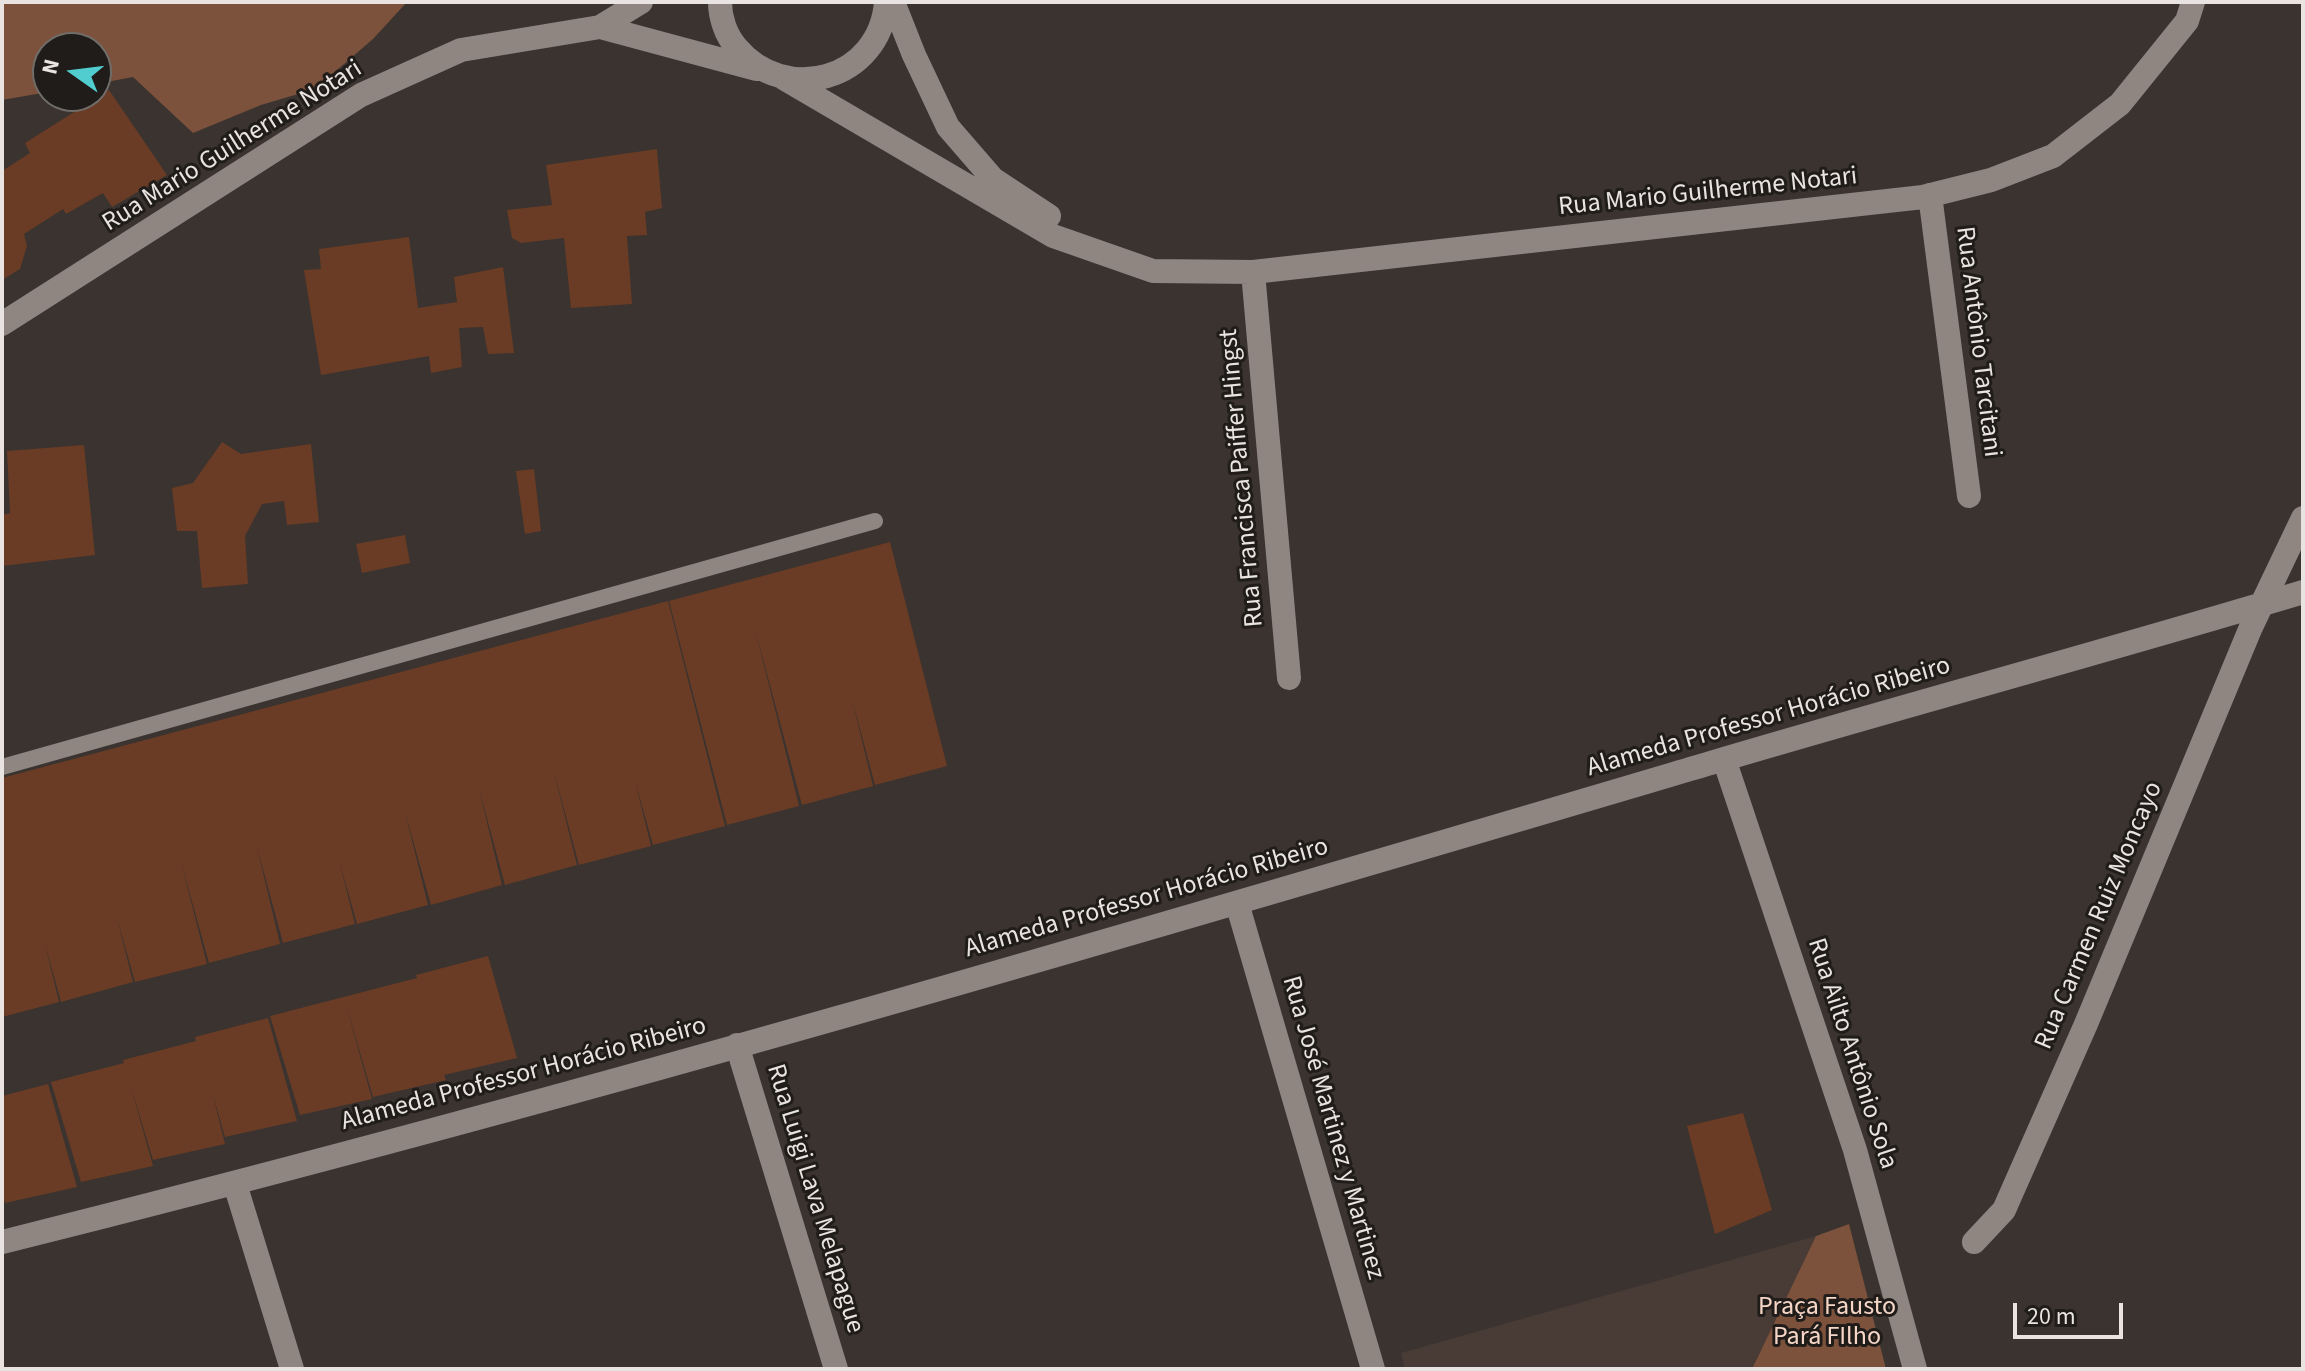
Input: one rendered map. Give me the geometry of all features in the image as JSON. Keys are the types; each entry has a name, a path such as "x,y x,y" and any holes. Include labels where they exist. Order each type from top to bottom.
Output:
{"street":[{"name":"Rua Mario Guilherme Notari","path":"2,324 361,95 461,50 600,27 641,2"},
{"name":"Rua Mario Guilherme Notari","path":"720,2 729,37 746,59 1053,236 1153,271 1253,272 1930,195 1991,180 2053,156 2120,104 2187,21 2193,2"},
{"name":"Rua Mario Guilherme Notari","path":"600,27 775,76 809,80 831,76 852,65 868,49 880,28 886,2"},
{"name":"Rua Mario Guilherme Notari","path":"893,2 948,127 993,179 1060,224 1153,271"},
{"name":"Rua Antônio Tarcitani","path":"1930,195 1969,496"},
{"name":"Rua Francisca Paiffer Hingst","path":"1253,272 1289,678"},
{"name":"Rua Carmen Ruiz Moncayo","path":"1974,1242 2004,1210 2086,1024 2251,627 2303,518"},
{"name":"Alameda Professor Horácio Ribeiro","path":"2,1242 235,1184 737,1045 1237,903 2303,592"},
{"name":"Rua Ailto Antônio Sola","path":"1724,759 1855,1150 1915,1369"},
{"name":"Rua José Martinez y Martinez","path":"1237,903 1373,1369"},
{"name":"Rua Luigi Lava Melapague","path":"737,1045 836,1369"},
{"path":"235,1184 292,1369"}],"lane":[{"path":"2,767 875,521"}],"shaded area":[{"path":"1816,1236 1752,1369 1405,1369 1401,1353"}],"green space":[{"path":"2,2 407,2 373,39 315,89 261,105 193,133 133,77 112,81 112,32 32,32 32,95 2,100"},
{"name":"Praça Fausto Pará FIlho","path":"1849,1224 1886,1369 1752,1369 1816,1236"}],"building":[{"path":"112,94 167,175 112,207 103,193 66,214 63,209 24,234 27,246 20,269 2,280 2,171 30,153 25,143 74,112 112,112"},
{"path":"657,149 662,208 645,212 647,235 627,236 632,304 571,308 564,238 521,243 512,238 507,210 552,205 546,165"},
{"path":"409,237 418,308 457,302 454,277 503,267 514,353 488,354 483,327 459,328 462,367 431,373 429,356 321,375 304,270 321,269 319,249"},
{"path":"222,442 241,454 311,444 319,522 287,525 284,501 262,504 245,536 248,584 202,588 197,531 177,531 172,488 193,483"},
{"path":"84,445 95,555 2,566 2,515 10,513 7,451"},
{"path":"534,469 541,531 525,534 516,471"},
{"path":"405,535 410,563 362,573 356,544"},
{"path":"890,542 947,766 875,785 852,699 873,786 802,805 755,629 799,806 727,825 669,601"},
{"path":"668,601 725,826 653,845 635,781 651,846 579,865 553,768 577,865 505,885 479,789 502,885 431,905 405,812 428,905 357,924 339,860 355,924 283,943 257,847 280,944 209,963 181,862 207,964 135,982 117,918 133,982 61,1002 45,944 59,1002 2,1017 2,778"},
{"path":"488,956 517,1058 444,1075 446,1080 373,1097 346,1005 372,1099 300,1115 270,1016"},
{"path":"268,1018 297,1121 225,1137 213,1095 225,1144 153,1160 131,1087 153,1166 81,1182 51,1082 196,1041 195,1037"},
{"path":"48,1084 77,1187 5,1203 2,1192 2,1096"},
{"path":"1743,1113 1772,1210 1715,1234 1687,1126"}]}
